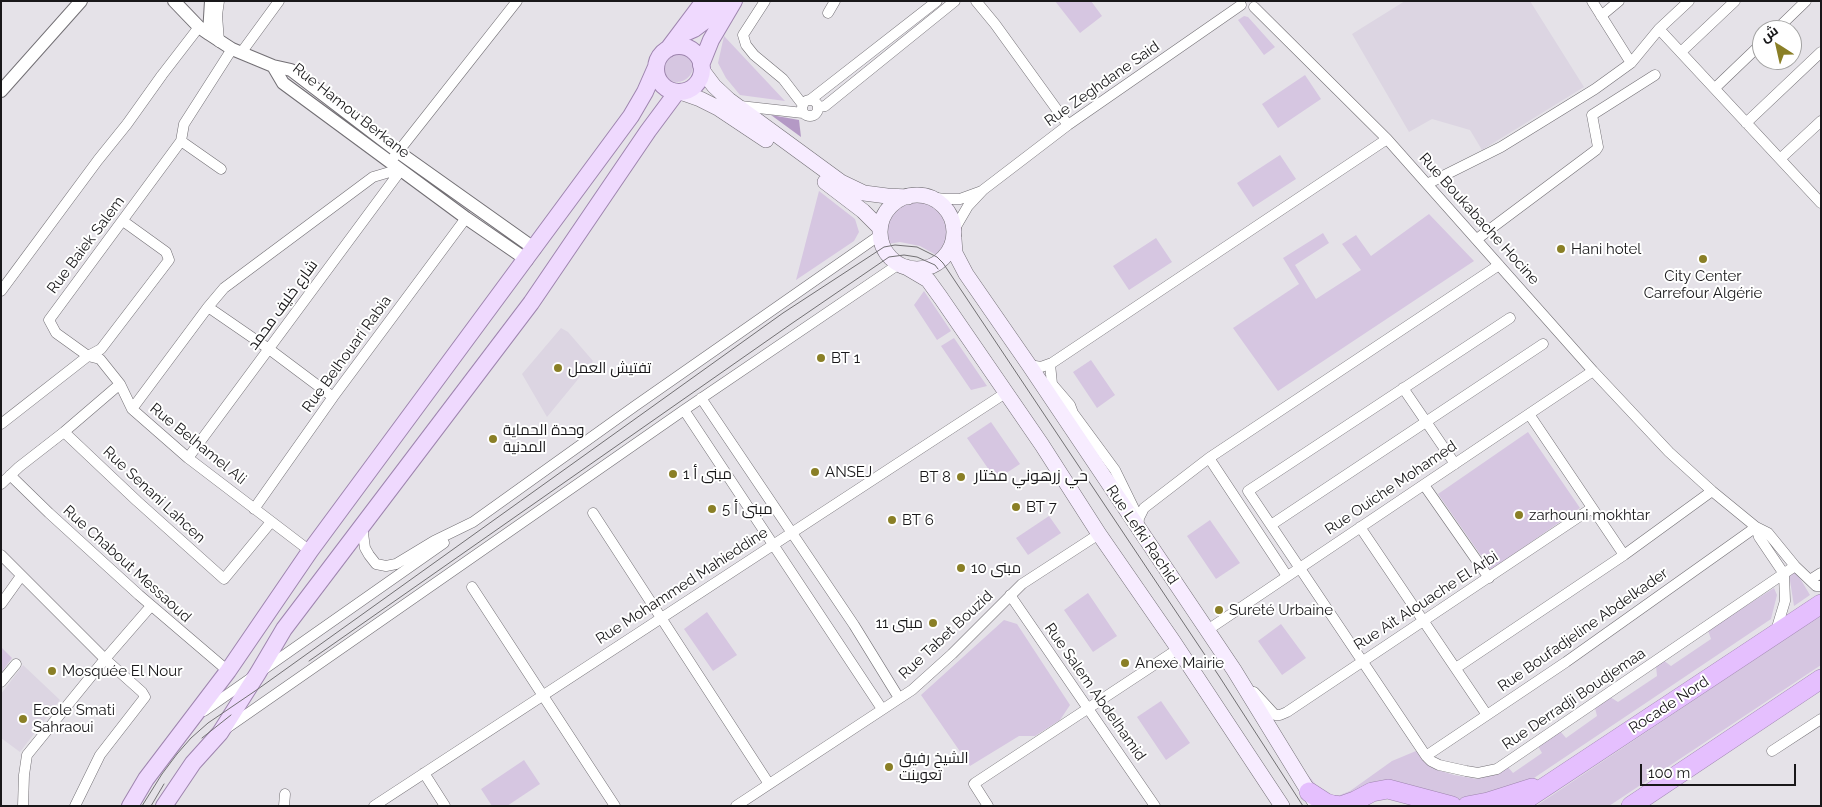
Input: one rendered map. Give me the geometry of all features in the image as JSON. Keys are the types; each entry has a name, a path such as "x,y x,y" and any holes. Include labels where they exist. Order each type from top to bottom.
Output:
{"highway":[{"name":"Rocade Nord","path":"1516,806 1821,604"},
{"path":"1631,806 1821,679"},
{"path":"1653,806 1664,793 1701,759"},
{"path":"1467,806 1488,802 1552,782"},
{"path":"1313,799 1341,806 1372,792 1388,789 1452,806"},
{"path":"1364,806 1384,800 1392,800 1407,806"}],"main road":[{"path":"130,806 166,750 228,672 310,551 639,104 658,59 680,34 704,1"},
{"path":"680,34 700,25 711,15 719,1"},
{"path":"164,806 193,763 220,733 284,629 530,303 659,115 679,92 691,88 699,80 701,67 711,40 734,1"},
{"path":"668,49 682,46 695,53 701,67 720,93 823,170 855,190 887,196 908,197"},
{"path":"656,67 656,73 661,84 666,88 709,103 750,128 849,200 880,232 886,252 902,266 928,280 1006,392 1282,806"},
{"path":"639,104 659,115"},
{"path":"880,232 883,218 889,208 898,201 908,197 918,195 928,197 946,208 952,218 954,234 946,255 935,264 923,269 902,266"},
{"name":"Rue Lefki Rachid","path":"954,234 955,253 966,274 1029,365 1048,384 1206,631 1234,670 1313,799"},
{"path":"341,509 362,526"}],"street":[{"path":"1,91 81,1"},
{"name":"Rue Hamou Berkane","path":"174,1 209,34 236,51 273,66 291,70 397,163 466,218 530,254"},
{"path":"209,34 211,1"},
{"path":"1,291 162,75 209,34 217,15 219,1"},
{"name":"Rue Baiek Salem","path":"88,356 56,333 49,320 181,141 184,124 236,51 279,1"},
{"name":"شارع خليف محمد","path":"188,458 269,349 397,163 517,1"},
{"path":"765,1 744,36 746,45 754,55 783,80 805,106 808,116 818,113 819,107"},
{"path":"828,13 835,1"},
{"path":"805,106 936,1"},
{"path":"819,107 825,106 955,1"},
{"path":"976,1 995,24 1068,125"},
{"path":"1592,1 1631,62"},
{"path":"1601,16 1619,1"},
{"path":"1428,184 1501,147 1596,89 1631,62 1659,29 1689,1"},
{"path":"1681,52 1735,1"},
{"path":"1786,20 1806,1"},
{"path":"1240,3 1246,9 1255,4"},
{"name":"Rue Zeghdane Said","path":"983,190 1068,125 1240,3"},
{"name":"Rue Boukabache Hocine","path":"1255,4 1387,139 1594,371 1675,458 1712,491"},
{"path":"1659,29 1820,200"},
{"path":"1714,88 1752,52"},
{"path":"1746,123 1821,52"},
{"path":"1477,239 1596,150 1598,147 1592,115 1655,75"},
{"path":"736,106 805,106 817,103 819,107"},
{"path":"1780,159 1821,121"},
{"path":"1029,365 1041,367 1050,364 1387,139"},
{"path":"181,141 221,169"},
{"path":"132,409 224,288 373,177 397,163"},
{"name":"Rue Hamou Berkane","path":"397,163 530,254"},
{"path":"928,197 960,199 983,190"},
{"path":"954,234 968,206 983,190"},
{"name":"Rue Belhouari Rabia","path":"254,509 333,397 466,218"},
{"path":"1,424 88,356 102,349 169,260 166,252 123,221"},
{"path":"190,721 880,232"},
{"path":"1138,524 1144,508 1209,458 1500,265"},
{"path":"220,733 701,398 902,266"},
{"path":"208,307 269,349 333,397"},
{"path":"1455,464 1403,388 1510,318"},
{"path":"1271,525 1543,344"},
{"name":"Rue Belhamel Ali","path":"88,356 100,359 120,384 132,409 188,458 310,551"},
{"path":"1048,384 1050,364"},
{"name":"Rue Ouiche Mohamed","path":"1206,631 1594,371"},
{"path":"1,484 120,384"},
{"name":"Rue Derradji Boudjemaa","path":"1403,388 1248,491 1426,756 1439,765 1454,770 1478,773 1497,769 1795,566"},
{"name":"Rue Mohammed Mahieddine","path":"374,806 1006,392"},
{"path":"701,398 854,625 899,698"},
{"path":"684,410 882,709"},
{"path":"1529,414 1624,555"},
{"name":"Rue Senani Lahcen","path":"64,432 224,579 271,522"},
{"path":"1209,458 1287,576"},
{"name":"Rue Chabout Messaoud","path":"10,475 49,514 228,672"},
{"path":"1424,485 1489,578"},
{"path":"1456,668 1624,555 1712,491 1756,527 1768,533 1795,566 1816,586 1821,586"},
{"name":"Rue Ait Alouache El Arbi","path":"1234,670 1275,715 1287,712 1592,508"},
{"path":"593,513 769,784"},
{"path":"362,526 365,548 369,556 376,564 386,566 396,564 434,541 473,522"},
{"path":"1360,527 1487,715"},
{"path":"1756,527 1759,537 1784,574 1785,601 1775,635"},
{"name":"Rue Boufadjeline Abdelkader","path":"1426,756 1566,662 1756,527"},
{"name":"Rue Tabet Bouzid","path":"736,806 912,690 952,654 1022,584 1099,534"},
{"path":"1,555 145,697 100,755 75,806"},
{"path":"1810,580 1821,574"},
{"path":"1,604 21,576"},
{"path":"472,587 615,806"},
{"name":"Rue Salem Abdelhamid","path":"1010,595 1155,806"},
{"path":"23,806 24,775 28,755 105,659 151,606"},
{"path":"988,806 975,783 1178,649"},
{"path":"1,682 16,664"},
{"path":"1772,751 1821,719"},
{"path":"424,773 445,806"},
{"path":"284,806 285,794"}],"shaded area":[{"path":"1055,1 1091,1 1102,16 1080,33"},
{"path":"1405,1 1530,1 1584,87 1482,150 1470,130 1432,119 1409,132 1352,34"},
{"path":"1244,16 1248,17 1275,47 1264,55 1238,20"},
{"path":"724,36 785,101 740,95 726,78 718,63"},
{"path":"677,50 688,55 693,66 688,77 677,82 666,77 661,66 666,55"},
{"path":"1305,75 1321,99 1278,128 1262,104"},
{"path":"771,115 799,120 801,137"},
{"path":"1280,155 1296,179 1253,207 1237,183"},
{"path":"819,191 855,219 859,232 854,241 796,280"},
{"path":"913,201 932,205 946,219 948,239 938,256 920,246 900,242 888,244 886,241 885,231 888,220 894,211"},
{"path":"1429,214 1474,261 1278,391 1233,328 1299,284 1283,258 1323,233 1329,243 1295,265 1316,299 1361,270 1342,244 1356,235 1371,256"},
{"path":"1156,238 1172,262 1129,290 1113,266"},
{"path":"924,291 951,331 937,340 914,305"},
{"name":"تفتيش العمل","path":"561,328 568,332 593,361 547,417 522,374"},
{"path":"954,338 987,386 971,390 941,346"},
{"path":"1091,360 1115,395 1097,408 1073,372"},
{"path":"991,422 1020,464 996,480 967,438"},
{"name":"zarhouni mokhtar","path":"1528,432 1580,508 1491,570 1438,494"},
{"path":"1049,516 1061,533 1028,555 1016,538"},
{"path":"1210,520 1240,563 1216,579 1187,536"},
{"path":"1795,570 1810,595 1794,606 1789,574"},
{"path":"1774,588 1777,595 1771,619 1528,782 1467,803 1453,802 1395,783 1345,801 1318,795 1307,774 1318,787 1330,795 1340,795 1350,791 1392,761 1416,751 1435,769 1454,775 1477,779 1497,772 1507,766 1513,773 1542,753 1538,746 1560,731 1566,738 1597,716 1595,708 1610,697 1618,702 1657,676 1656,666 1663,660 1671,666 1711,639 1708,630"},
{"path":"1088,593 1117,636 1093,652 1064,610"},
{"path":"707,612 737,655 713,671 684,629"},
{"path":"1821,615 1821,665 1609,806 1536,806"},
{"path":"1004,620 1017,624 1070,705 1060,720 1035,736 1019,736 970,766 921,695"},
{"path":"1281,624 1306,658 1282,675 1258,641"},
{"path":"1,647 12,658 1,673"},
{"name":"Ecole Smati Sahraoui","path":"23,665 60,700 20,752 1,738 1,694"},
{"path":"1161,701 1190,743 1166,760 1137,717"},
{"path":"524,760 540,784 507,806 492,806 481,789"}],"tram line":[{"path":"142,806 177,754 208,723 783,313 884,247 895,245 917,247 937,257 943,263 1219,676 1303,806"},
{"path":"309,661 889,257 904,255 917,257 935,265 938,269"},
{"path":"202,738 231,715"},
{"path":"151,806 164,784"}],"place":[{"name":"Hani hotel","path":"1561,249"},
{"name":"City Center Carrefour Algérie","path":"1703,259"},
{"name":"BT 1","path":"821,358"},
{"name":"تفتيش العمل","path":"558,368"},
{"name":"وحدة الحماية المدنية","path":"493,439"},
{"name":"ANSEJ","path":"815,472"},
{"name":"مبنى أ 1","path":"673,474"},
{"name":"BT 8","path":"961,477"},
{"name":"BT 7","path":"1016,507"},
{"name":"مبنى أ 5","path":"712,509"},
{"name":"zarhouni mokhtar","path":"1519,515"},
{"name":"BT 6","path":"892,520"},
{"name":"مبنى 10","path":"961,568"},
{"name":"Sureté Urbaine","path":"1219,610"},
{"name":"مبنى 11","path":"933,623"},
{"name":"Anexe Mairie","path":"1125,663"},
{"name":"Mosquée El Nour","path":"52,671"},
{"name":"Ecole Smati Sahraoui","path":"23,719"},
{"name":"الشيخ رفيق تعوينت","path":"889,767"}],"district":[{"name":"حي زرهوني مختار","path":"1031,476"}]}
